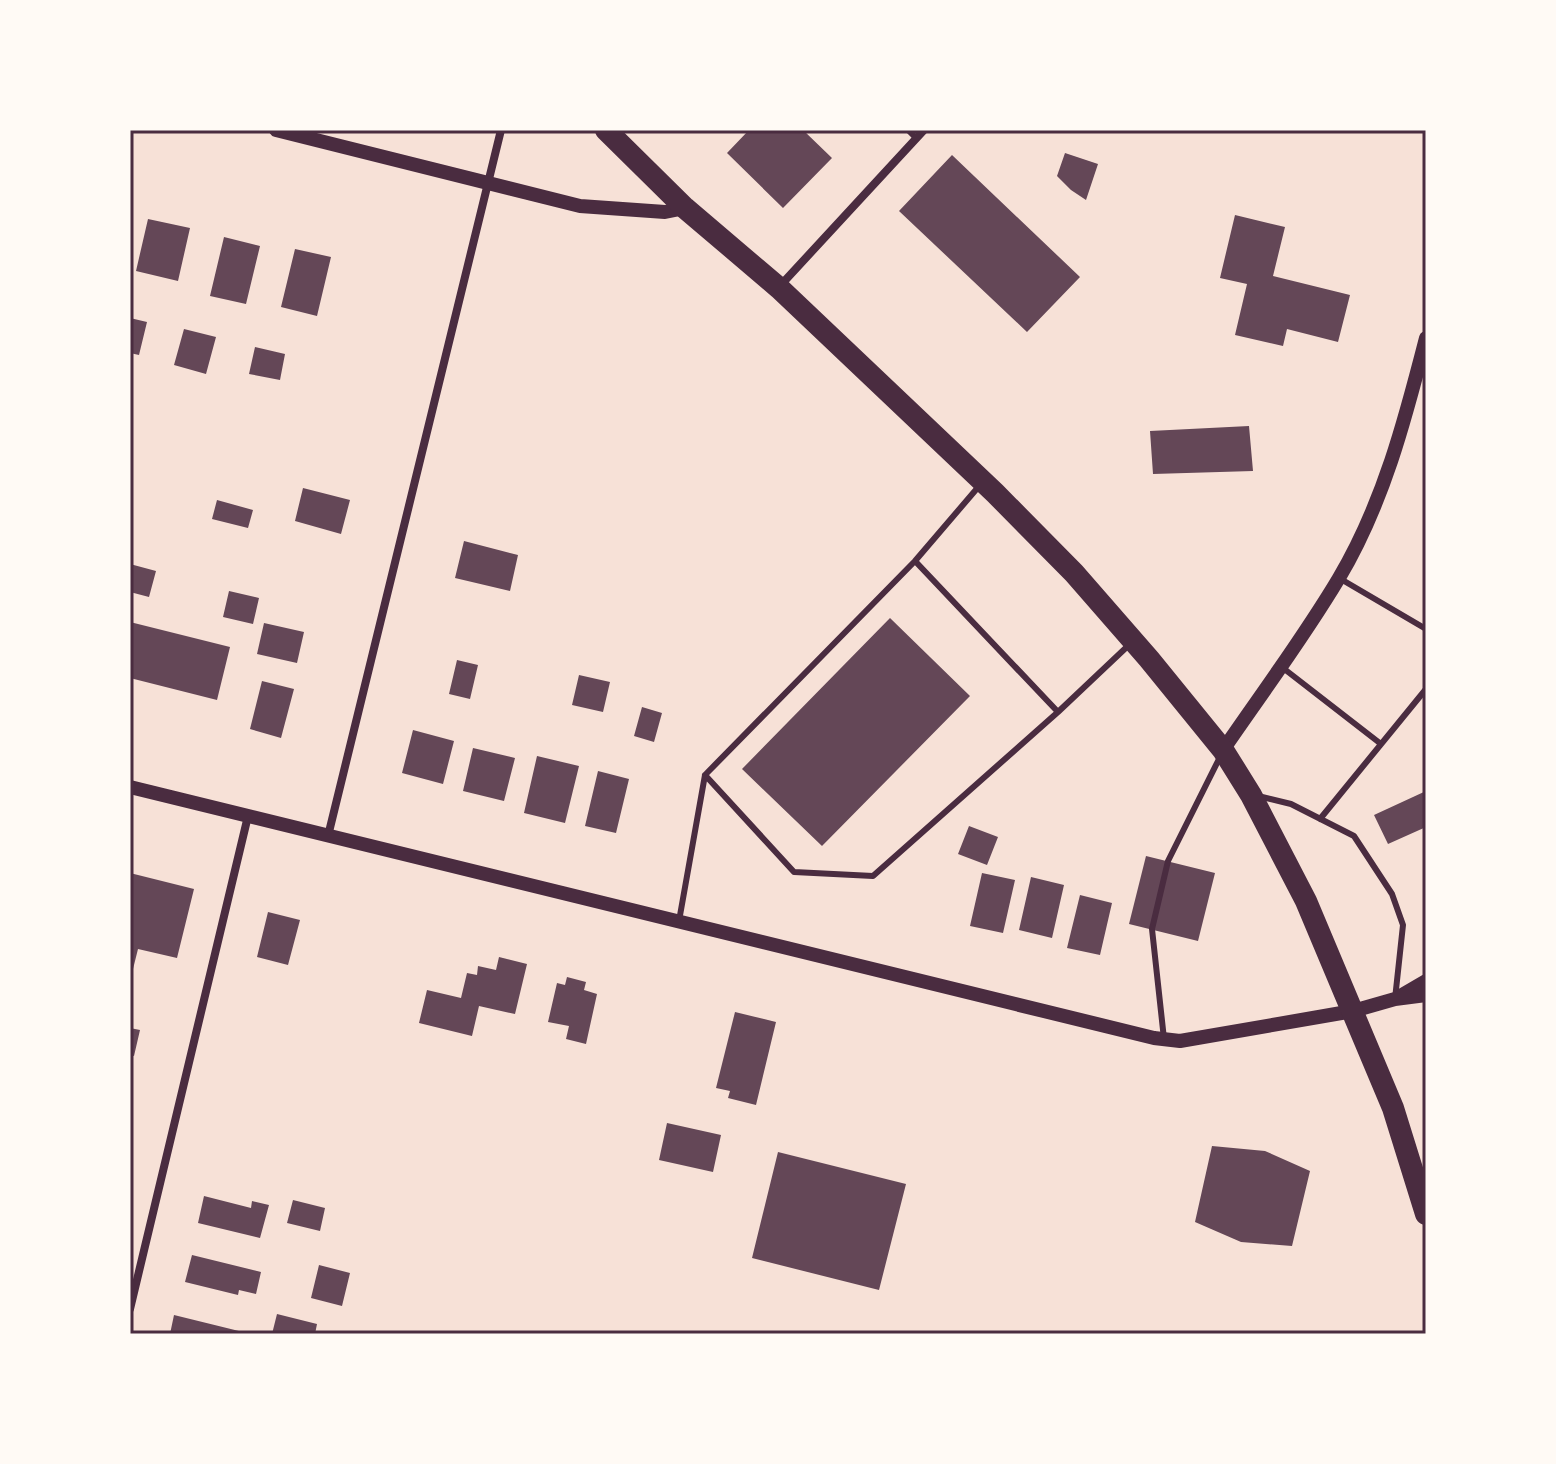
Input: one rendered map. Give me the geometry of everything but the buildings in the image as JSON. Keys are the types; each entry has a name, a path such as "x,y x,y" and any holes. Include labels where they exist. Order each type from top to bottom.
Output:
{"highway":[{"path":"617,136 685,208 779,288 1074,573 1223,750 1251,795 1306,901 1393,1108 1426,1214"}],"street":[{"path":"276,130 580,206 633,212 665,212 685,208"},
{"path":"328,836 501,130"},
{"path":"779,288 924,130"},
{"path":"1223,750 1339,578 1385,480 1407,415 1426,338"},
{"path":"130,787 1164,1039 1180,1041 1426,995"},
{"path":"130,1309 248,816"},
{"path":"1395,999 1426,981"}],"lane":[{"path":"908,130 916,138"},
{"path":"679,921 705,775 915,561 982,482"},
{"path":"915,561 1058,712"},
{"path":"1339,578 1426,629"},
{"path":"705,775 794,872 873,876 1133,641"},
{"path":"1280,665 1381,744"},
{"path":"1320,819 1426,689"},
{"path":"1164,1039 1152,929 1168,861 1223,750"},
{"path":"1251,795 1291,804 1354,836 1392,894 1403,925 1395,999"}]}
